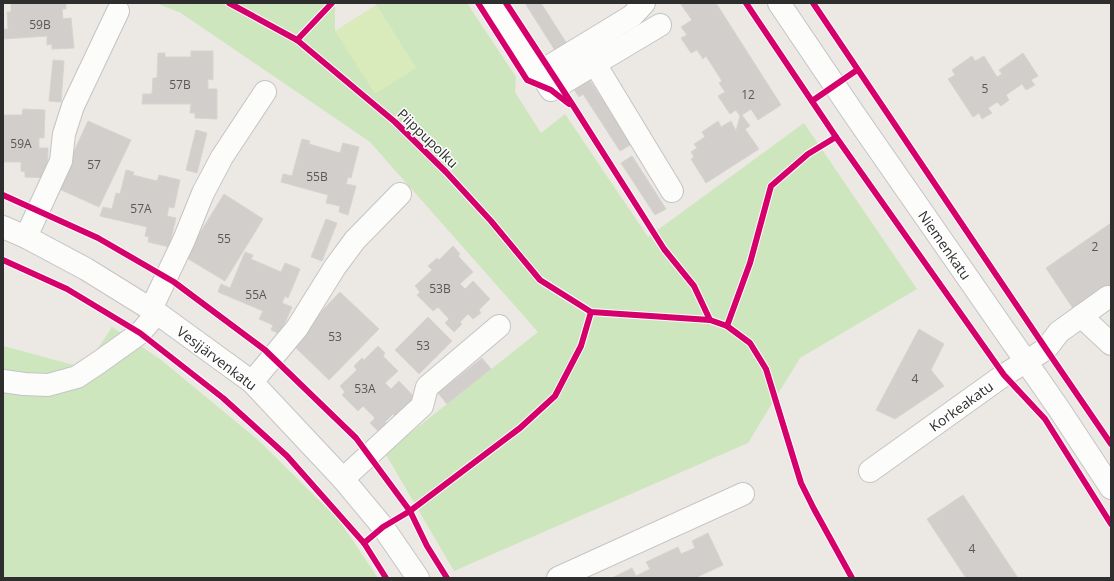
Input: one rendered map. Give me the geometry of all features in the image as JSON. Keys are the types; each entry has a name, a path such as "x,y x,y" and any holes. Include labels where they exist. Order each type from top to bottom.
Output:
{"street":[{"path":"494,3 545,81"},
{"path":"545,81 632,16 644,3"},
{"name":"Niemenkatu","path":"779,3 854,114 1026,361 1111,488"},
{"path":"26,237 61,161 64,134 74,106 118,11"},
{"path":"545,81 595,64 660,25"},
{"path":"595,64 672,191"},
{"path":"3,381 48,385 77,377 140,333 154,311 203,193 222,156 265,92"},
{"path":"252,382 297,328 335,267 355,240 400,194"},
{"name":"Vesijärvenkatu","path":"3,227 26,237 86,269 154,311 252,382 343,479 383,527 418,578"},
{"name":"Korkeakatu","path":"870,471 1004,375 1046,349 1058,332 1108,297"},
{"path":"1081,316 1111,344"},
{"path":"343,479 422,406 428,387 499,326"},
{"path":"558,578 743,494"}],"green space":[{"path":"156,3 335,3 335,31 416,68 375,3 467,3 516,77 515,92 541,133 565,114 648,237 804,123 917,289 800,358 748,443 454,571 385,453 538,332 370,142 181,13"},
{"path":"376,5 416,68 375,94 335,31"},
{"path":"112,327 160,359 257,439 339,520 378,578 3,578 3,346 85,368"}],"building":[{"path":"11,3 66,3 66,9 62,9 63,19 71,18 74,48 52,49 52,44 47,45 47,36 3,39 3,29 8,29 7,12 11,12"},
{"path":"525,3 541,3 567,44 556,52"},
{"path":"680,3 716,3 781,105 758,120 751,109 742,115 750,126 745,129 759,149 706,183 691,159 694,157 691,152 697,148 694,144 705,137 702,132 718,121 721,127 731,121 736,131 740,116 736,110 730,114 718,96 725,92 719,83 722,81 706,56 703,59 697,50 691,53 681,38 687,35 681,27 692,20"},
{"path":"191,51 213,51 213,80 208,79 208,89 217,89 217,119 195,118 195,113 190,113 191,104 142,104 143,94 152,94 153,78 157,78 158,53 165,53 165,57 191,57"},
{"path":"1023,53 1038,76 1031,80 1035,85 1026,90 1022,84 1006,95 1009,100 1001,106 997,102 988,108 992,113 982,119 979,113 973,117 948,79 955,75 952,70 972,56 975,61 984,56 997,77 1002,74 999,70"},
{"path":"53,60 64,61 61,102 49,101"},
{"path":"588,78 632,144 620,151 583,94 579,97 573,88"},
{"path":"23,109 45,110 44,138 39,138 39,148 48,148 47,178 25,177 25,172 21,171 21,162 3,162 3,115 22,115"},
{"path":"88,121 131,140 99,207 57,188"},
{"path":"196,130 207,133 197,173 186,170"},
{"path":"302,139 310,141 309,144 340,153 343,143 359,147 351,178 348,177 346,184 356,186 348,215 339,212 340,206 326,203 328,195 281,182 283,174 292,176"},
{"path":"632,156 666,209 655,215 621,163"},
{"path":"126,170 134,172 133,175 157,181 159,175 180,180 174,208 169,207 167,216 176,218 169,247 148,242 149,237 145,236 147,227 100,216 103,207 112,209 116,193 120,194"},
{"path":"224,194 263,219 225,281 185,257"},
{"path":"326,219 337,223 322,261 311,257"},
{"path":"1111,223 1111,285 1074,310 1046,268"},
{"path":"453,246 460,254 458,256 473,272 460,284 465,289 473,281 490,299 479,310 481,313 473,319 468,314 460,322 462,324 454,332 445,323 449,319 438,307 433,311 417,295 420,292 415,286 432,270 428,266 437,258 439,260"},
{"path":"245,252 253,255 251,259 281,272 285,263 300,269 288,298 285,296 282,303 292,307 280,334 271,330 273,325 259,319 263,311 218,292 221,284 230,288"},
{"path":"340,292 379,329 329,380 291,343"},
{"path":"428,317 452,341 419,374 395,350"},
{"path":"919,329 944,344 931,370 944,386 895,419 876,410"},
{"path":"378,346 385,353 383,356 398,371 385,383 391,389 399,381 416,399 399,419 393,414 385,422 387,424 379,432 370,423 375,418 363,406 358,411 342,395 345,392 340,386 357,370 354,366 362,358 364,360"},
{"path":"482,358 491,369 447,404 438,393"},
{"path":"963,495 1018,578 966,578 927,519"},
{"path":"708,533 723,565 695,578 612,578 632,568 636,576 650,569 646,562 678,547 681,554 695,548 692,541"}],"cycle path":[{"name":"Piippupolku","path":"229,3 297,40 395,122 446,172 491,221 540,280 591,312 710,320 727,326 750,343 766,369 801,483 852,578"},
{"path":"297,40 332,3"},
{"path":"478,3 527,80 551,90 569,104"},
{"path":"506,3 664,249 694,286 710,320"},
{"path":"746,3 836,137 1004,375 1045,419 1111,524"},
{"path":"813,3 1111,444"},
{"path":"812,101 857,70"},
{"path":"727,326 750,263 771,186 808,154 836,137"},
{"path":"3,195 98,238 174,282 265,350 356,438 410,511 427,546 447,578"},
{"path":"3,260 67,289 140,333 223,398 287,456 364,543 386,578"},
{"path":"364,543 383,527 410,511 520,428 555,396 581,346 591,312"}]}
